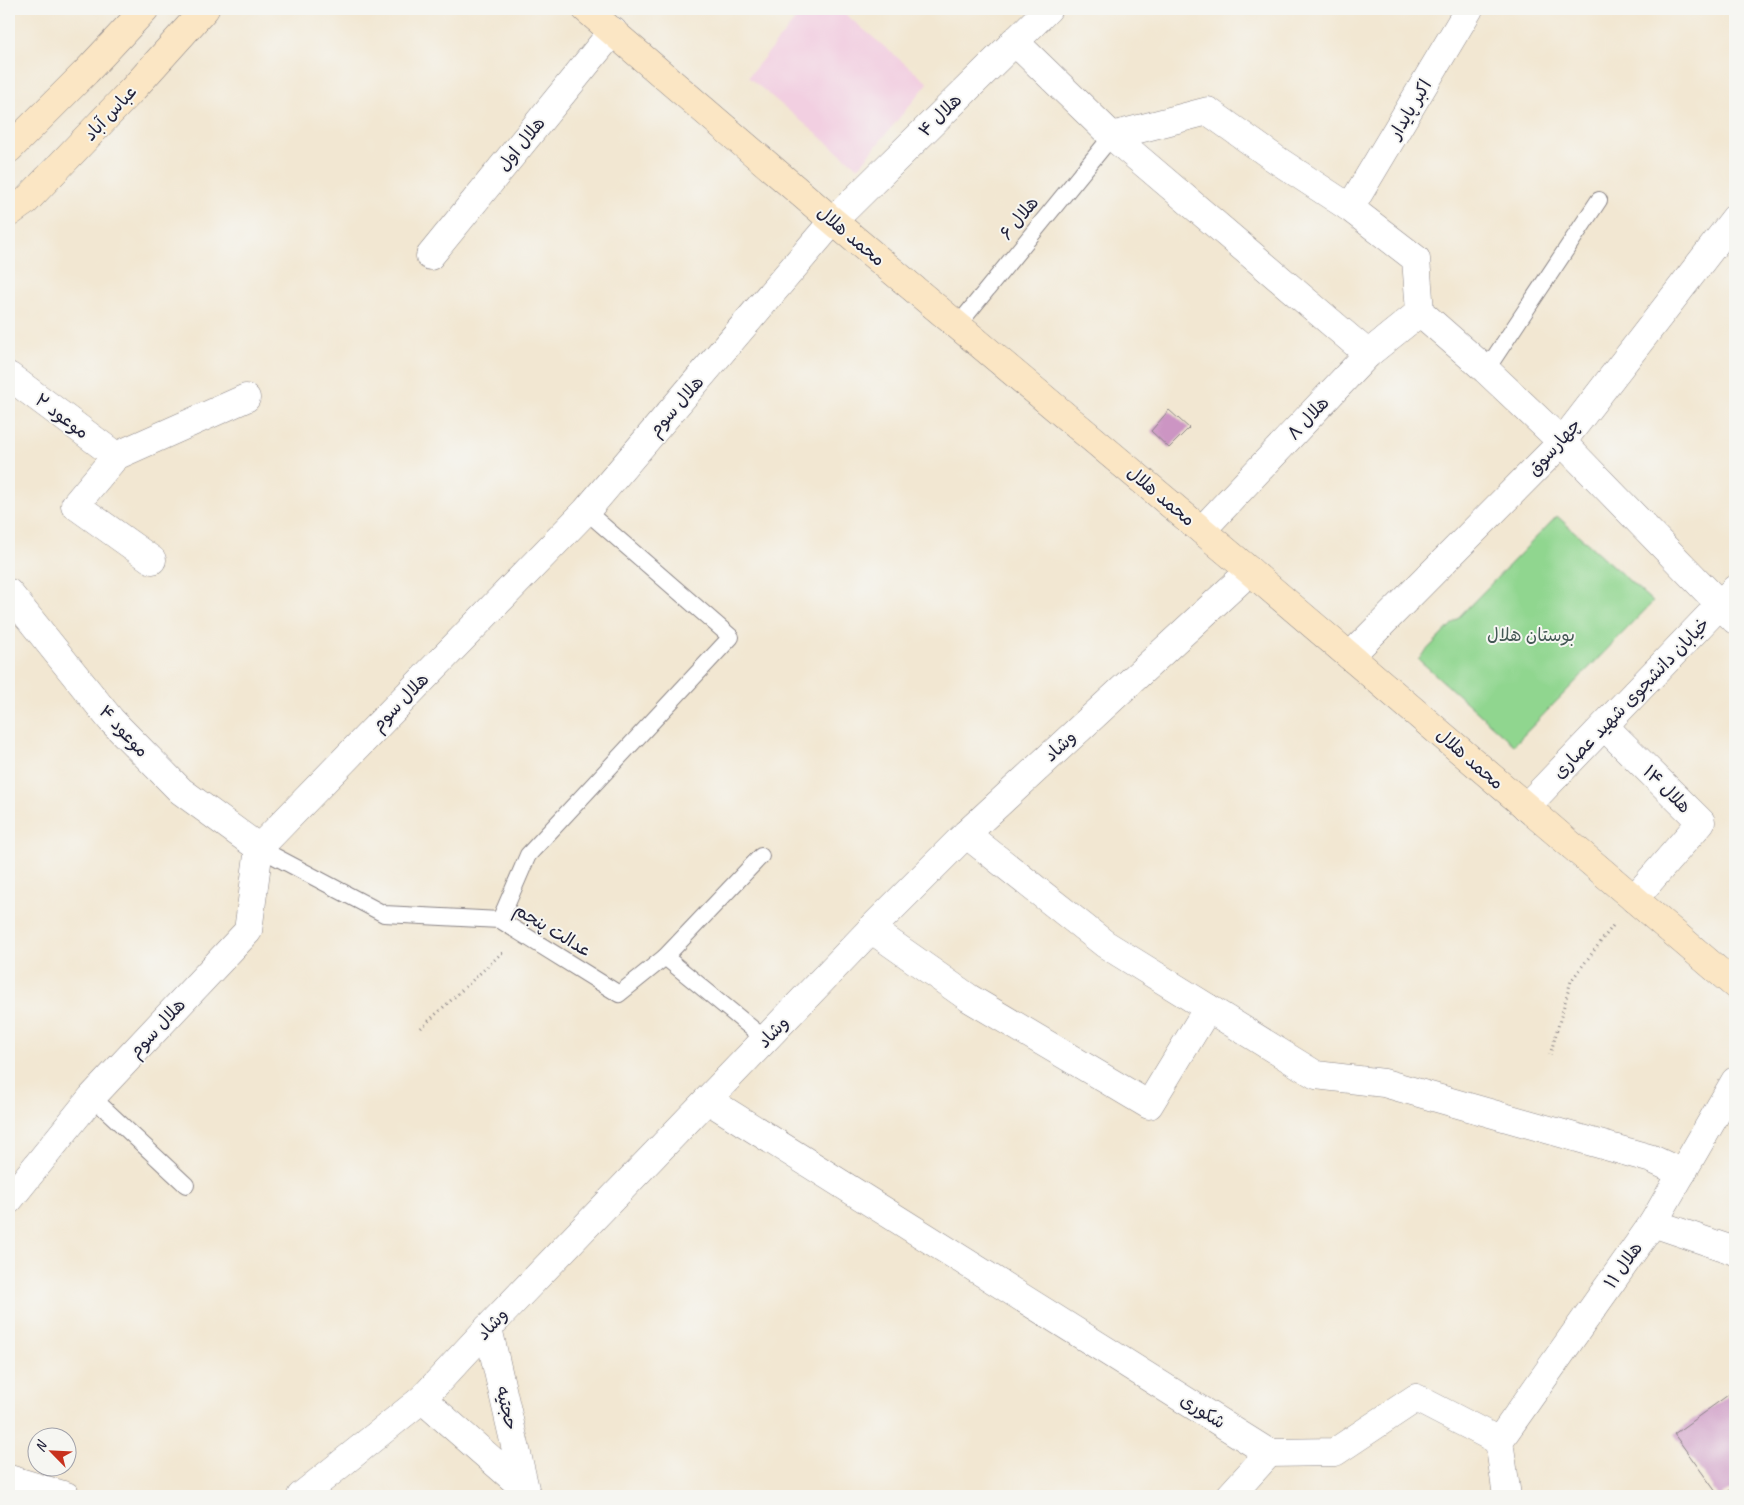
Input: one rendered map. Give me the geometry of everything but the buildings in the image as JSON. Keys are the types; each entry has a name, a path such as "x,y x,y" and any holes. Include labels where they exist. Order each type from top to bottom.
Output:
{"main road":[{"path":"9,149 86,72 145,9"},
{"name":"عباس آباد","path":"9,213 26,201 132,90 205,9"},
{"name":"محمد هلال","path":"586,9 833,221 1202,530 1735,985"}],"street":[{"name":"هلال ۴","path":"833,221 1048,9"},
{"name":"اکبر پایدار","path":"1350,208 1469,9"},
{"name":"هلال اول","path":"430,256 613,31"},
{"path":"1014,41 1112,136 1368,354"},
{"path":"1112,136 1208,111 1277,160 1350,208 1416,259 1420,312 1486,370 1730,604"},
{"name":"چهارسوق","path":"1350,656 1562,442 1735,218"},
{"name":"هلال سوم","path":"9,1200 92,1097 248,931 259,848 586,511 833,221"},
{"name":"هلال ۸","path":"1202,530 1368,354 1420,312"},
{"name":"موعود ۲","path":"9,376 116,456"},
{"path":"152,560 75,505 116,456 246,398"},
{"name":"وشاد","path":"301,1496 422,1400 488,1328 871,929 966,834 1250,571"},
{"name":"موعود ۴","path":"9,593 110,720 182,791 259,848"},
{"name":"خیابان دانشجوی شهید عصاری","path":"1526,807 1604,726 1730,604"},
{"name":"هلال ۱۴","path":"1604,726 1701,822 1634,899"},
{"path":"966,834 1105,944 1316,1075 1384,1083 1652,1159 1682,1173"},
{"path":"871,929 970,998 1149,1104 1208,1008"},
{"name":"هلال ۱۱","path":"1499,1441 1653,1223 1735,1081"},
{"name":"شکوری","path":"708,1100 1269,1453"},
{"path":"1653,1223 1735,1251"},
{"name":"حجتیه","path":"488,1328 528,1492"},
{"path":"1230,1496 1269,1453 1335,1452 1416,1398 1499,1441 1507,1496"},
{"name":"حجتیه","path":"422,1400 528,1492"},
{"path":"9,1479 47,1494"}],"lane":[{"name":"هلال ۶","path":"958,326 1112,136"},
{"path":"1486,370 1599,200"},
{"path":"500,920 528,855 731,636 586,511"},
{"name":"عدالت پنجم","path":"259,848 384,914 500,920 619,994 665,957"},
{"path":"761,856 665,957 765,1039"},
{"path":"92,1097 186,1185"}],"path":[{"path":"1550,1054 1571,981 1634,899"},
{"path":"421,1028 523,934"}],"shaded area":[{"path":"804,9 839,9 928,83 858,168 748,77"}],"green space":[{"name":"بوستان هلال","path":"1557,516 1653,602 1514,745 1418,659"}]}
